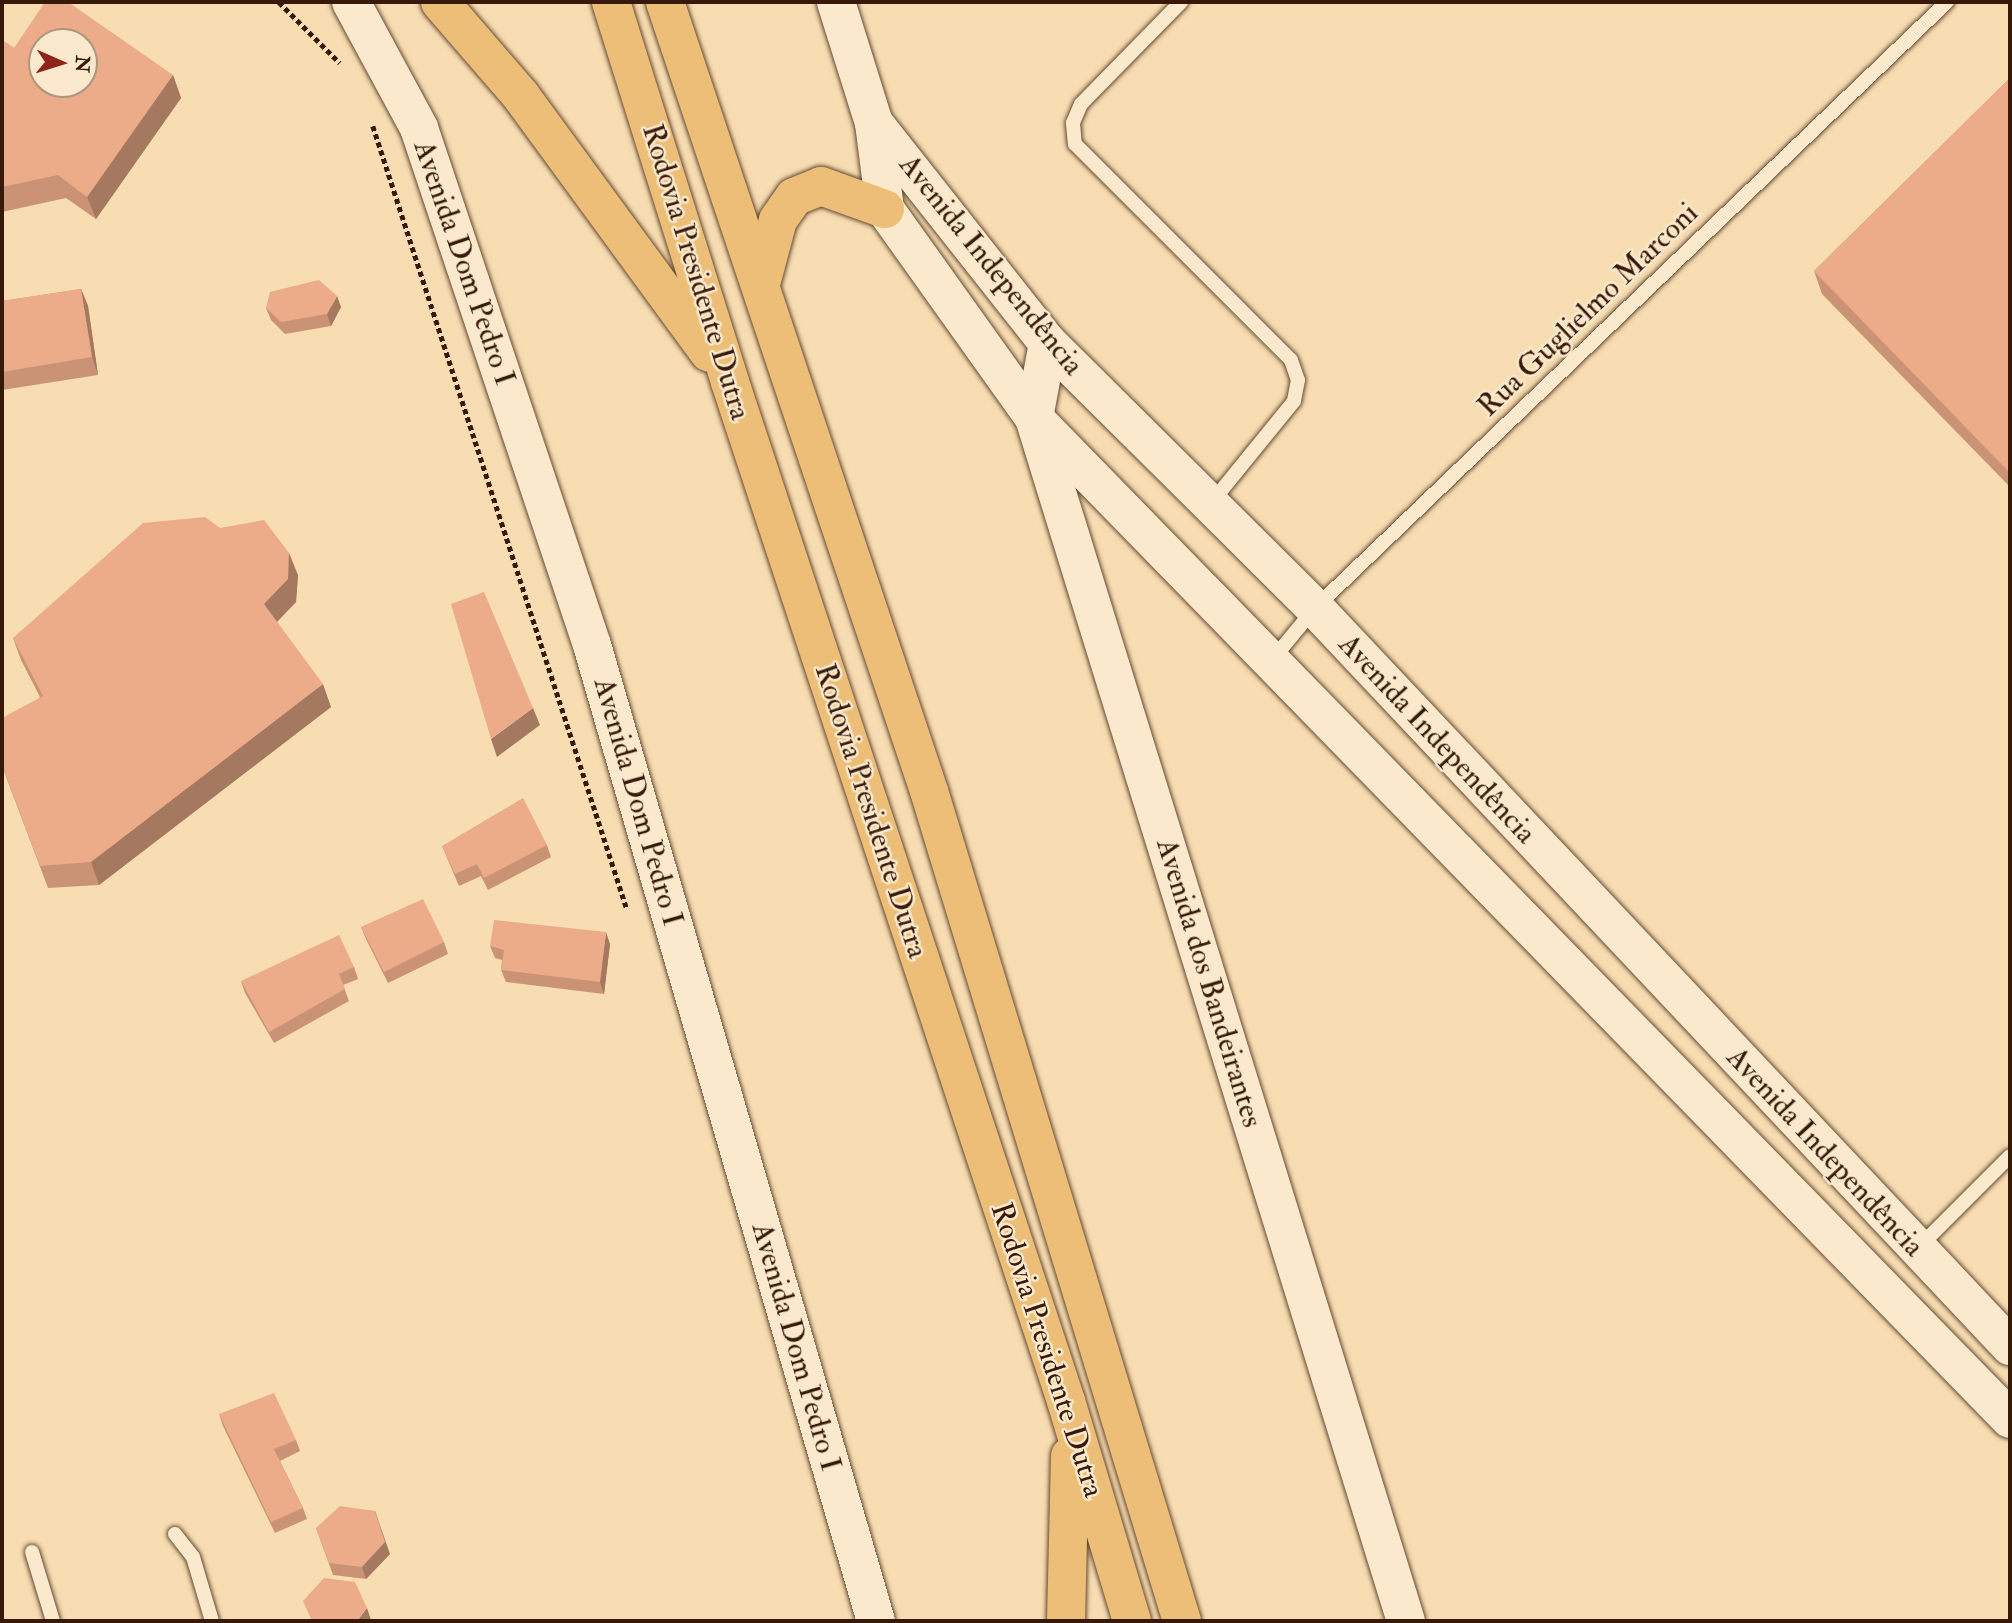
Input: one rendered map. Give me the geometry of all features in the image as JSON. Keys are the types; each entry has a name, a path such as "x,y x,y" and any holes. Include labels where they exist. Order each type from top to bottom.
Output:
{"highway":[{"path":"440,2 529,106 730,382"},
{"name":"Rodovia Presidente Dutra","path":"611,2 730,382 1066,1401 1132,1621"},
{"name":"Rodovia Presidente Dutra","path":"666,2 929,791 1182,1621"},
{"path":"761,285 778,220 794,197 821,186 885,209"},
{"path":"1066,1401 1066,1621"}],"main road":[{"name":"Avenida Dom Pedro I","path":"351,2 419,128 592,645 876,1621"},
{"path":"836,2 874,122 885,209"},
{"name":"Avenida Independência","path":"874,122 1048,343 1315,608 2010,1346"},
{"name":"Avenida Independência","path":"885,209 1034,418 2010,1419"},
{"name":"Avenida dos Bandeirantes","path":"1048,343 1034,418 1406,1621"}],"lane":[{"path":"1181,2 1080,104 1073,123 1075,145 1291,360 1298,380 1294,401 1210,505"},
{"name":"Rua Guglielmo Marconi","path":"1271,661 1315,608 1947,2"},
{"path":"1917,1250 2010,1156"},
{"path":"175,1534 194,1557 212,1621"},
{"path":"32,1552 53,1621"}],"path":[{"path":"279,2 348,71"},
{"path":"371,121 628,913"}],"building":[{"path":"45,2 68,2 173,75 87,197 58,175 2,187 2,40 14,48"},
{"path":"2010,78 2010,473 1814,271"},
{"path":"319,280 337,296 327,314 281,322 266,308 270,292"},
{"path":"81,289 92,357 2,372 2,301"},
{"path":"205,517 220,528 264,520 289,553 288,579 264,604 323,684 91,862 40,866 2,765 2,718 43,696 13,638 143,523"},
{"path":"484,592 533,708 491,739 451,604"},
{"path":"523,798 547,845 484,878 477,864 455,874 442,846"},
{"path":"423,899 444,942 384,972 361,927"},
{"path":"494,920 606,932 600,982 501,970 504,950 490,946"},
{"path":"339,935 354,967 339,974 345,989 269,1032 241,981"},
{"path":"274,1393 296,1440 274,1449 303,1508 271,1522 219,1414"},
{"path":"340,1506 375,1511 385,1542 362,1567 329,1563 316,1528"},
{"path":"324,1578 355,1582 367,1608 357,1621 312,1621 303,1601"}]}
